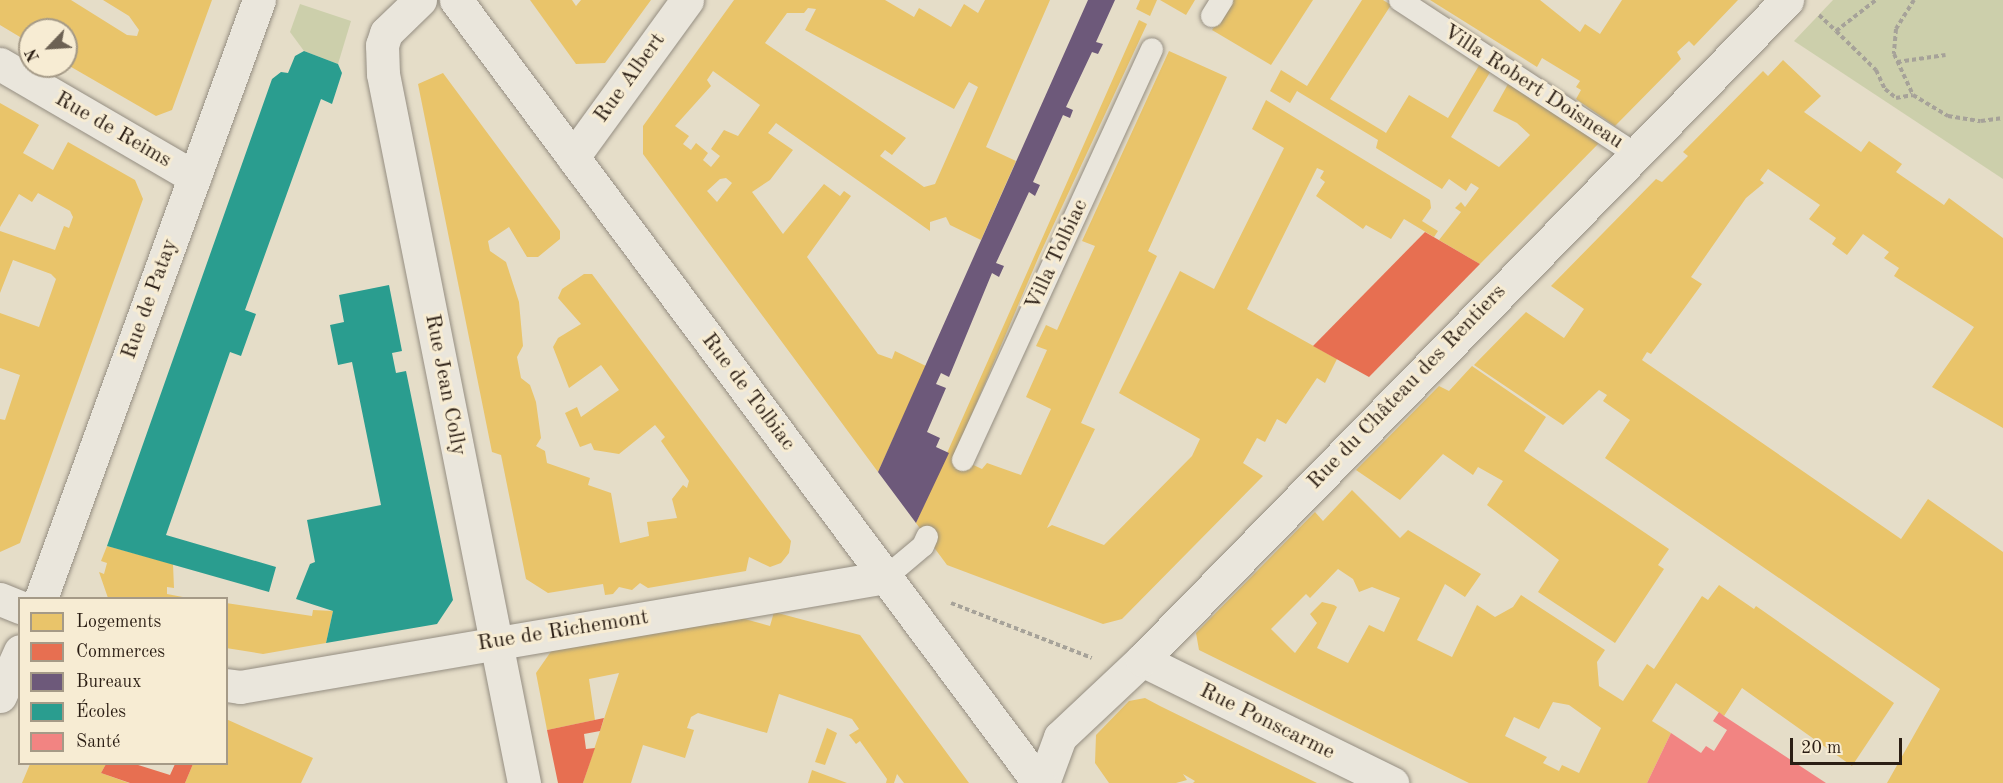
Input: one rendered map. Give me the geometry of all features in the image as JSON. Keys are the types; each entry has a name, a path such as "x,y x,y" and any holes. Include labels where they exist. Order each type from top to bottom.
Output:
{"street":[{"name":"Rue de Patay","path":"41,597 259,0"},
{"name":"Rue Jean Colly","path":"420,0 386,33 382,45 383,74 524,783"},
{"name":"Rue de Tolbiac","path":"456,0 1041,783"},
{"name":"Rue Albert","path":"573,157 687,0"},
{"name":"Rue du Château des Rentiers","path":"1041,783 1060,737 1134,666 1636,155 1788,4"},
{"name":"Rue de Reims","path":"0,64 194,177"},
{"name":"Rue de Richemont","path":"233,686 886,577"},
{"path":"0,599 18,606"},
{"path":"0,696 18,656"},
{"name":"Rue Ponscarme","path":"1134,666 1392,783"}],"lane":[{"name":"Villa Robert Doisneau","path":"1400,0 1636,155"},
{"name":"Villa Tolbiac","path":"963,460 1152,49"},
{"path":"886,577 923,546 927,537"}],"path":[{"path":"1836,31 1876,0"},
{"path":"1914,0 1896,30 1897,62 1913,95 1948,116 1981,121 2003,118"},
{"path":"1788,4 1836,31 1876,70 1885,89 1896,98 1913,95"},
{"path":"1897,62 1945,55"},
{"path":"946,600 1134,666"}],"green space":[{"path":"1833,0 2003,0 2003,179 1794,41"},
{"path":"300,4 351,21 338,64 304,51 290,32"}],"building: Logements":[{"path":"0,0 71,0 127,35 137,36 139,30 129,16 103,0 212,0 172,110 156,116 78,71 78,18 18,18 18,36 0,25"},
{"path":"530,0 572,0 576,6 581,0 651,0 605,63 576,64"},
{"path":"734,0 885,0 914,17 919,8 951,27 964,4 978,13 985,0 1050,0 986,147 1016,161 981,240 950,225 946,217 930,222 930,231 776,123 768,133 793,150 770,180 752,192 783,234 824,184 840,196 844,191 851,196 807,257 878,354 892,359 895,351 926,366 878,472 643,154 643,126","holes":["808,8 816,9 805,30 954,109 969,82 978,87 935,184 924,187 880,156 885,150 892,155 906,138 765,43 787,13 804,13","713,71 760,105 738,136 724,130 711,149 720,156 711,167 703,160 708,153 696,143 691,150 683,144 689,136 675,126 711,86 707,80","726,178 732,183 717,202 707,191 720,179"]},
{"path":"1140,0 1157,0 1150,16 1136,9"},
{"path":"1160,0 1195,0 1186,15"},
{"path":"1232,0 1313,0 1271,65 1212,30"},
{"path":"1362,0 1383,0 1391,5 1330,99 1386,133 1409,95 1448,118 1481,62 1492,69 1451,137 1499,167 1530,135 1517,123 1493,111 1508,84 1601,141 1480,264 1439,240 1461,212 1455,208 1461,202 1465,207 1479,188 1471,183 1466,191 1449,179 1442,189 1376,148 1378,140 1297,91 1290,103 1270,91 1281,70 1307,86"},
{"path":"1430,0 1540,0 1580,32 1585,24 1600,34 1622,0 1738,0 1694,46 1689,41 1677,52 1681,59 1615,126 1576,99 1581,90 1576,87 1580,81 1542,58 1537,67"},
{"path":"1139,20 1147,24 1039,256 954,456 982,469 987,463 1021,475 1051,409 1026,397 1047,350 1036,346 1046,325 1057,330 1095,246 1082,241 1169,51 1227,77 1148,251 1157,256 1081,423 1095,429 1047,528 1052,525 1104,545 1192,456 1200,439 1119,393 1180,271 1214,289 1284,148 1252,129 1266,100 1430,200 1431,208 1422,221 1438,231 1434,237 1404,219 1391,239 1366,225 1363,229 1316,196 1325,182 1320,178 1324,171 1317,168 1247,309 1337,359 1325,383 1317,378 1286,424 1277,419 1265,442 1257,438 1243,463 1263,476 1122,619 1103,624 947,565 916,523"},
{"path":"1783,60 1821,96 1804,112 1861,152 1869,141 1902,164 1896,172 1944,205 1949,198 2003,238 2003,428 1932,387 1974,327 1894,276 1899,268 1884,258 1889,252 1863,234 1847,255 1832,244 1836,238 1809,219 1820,205 1768,169 1760,180 1764,183 1746,198 1691,277 1702,284 1651,354 1647,352 1642,360 1901,539 1928,499 2003,552 2003,783 1887,783 1940,689 1605,458 1630,420 1603,401 1607,395 1599,390 1563,425 1474,365 1526,312 1564,338 1584,309 1551,286 1656,179 1662,182 1688,156 1683,152 1763,71 1768,76"},
{"path":"443,73 560,231 560,239 538,257 527,257 509,227 488,241 490,251 506,262 519,302 523,346 517,357 521,378 530,385 536,402 541,438 536,446 545,451 547,463 590,478 588,485 611,493 620,543 649,536 647,522 677,518 672,499 683,485 687,488 689,481 661,441 665,437 655,425 619,454 594,450 591,443 580,447 565,413 577,407 581,417 619,390 601,365 569,388 553,347 558,338 581,324 558,298 562,289 584,274 592,274 791,541 789,553 781,563 770,567 749,557 746,571 648,588 640,583 632,590 619,587 613,594 605,595 603,584 548,593 526,579 501,455 492,452 418,84"},
{"path":"0,103 39,125 23,153 53,170 68,142 135,180 143,199 20,543 0,552 0,419 5,420 20,375 0,368 0,313 39,327 56,279 51,274 13,260 0,293 0,231 55,250 64,226 69,228 73,217 70,211 38,193 32,202 19,194 0,227"},
{"path":"1472,366 1546,417 1524,451 1669,549 1658,565 1664,569 1615,643 1538,592 1559,560 1487,505 1503,481 1478,467 1473,475 1443,454 1400,500 1356,470 1439,386 1449,391"},
{"path":"1352,490 1400,538 1408,530 1481,574 1465,597 1445,584 1417,640 1452,657 1477,605 1495,617 1513,607 1521,595 1605,650 1597,662 1599,686 1623,701 1647,664 1654,669 1702,596 1708,600 1719,585 1754,609 1756,606 1894,703 1852,766 1742,688 1724,716 1676,683 1652,721 1671,733 1647,783 1469,783 1199,650 1196,633 1315,512 1323,521","holes":["1338,569 1353,579 1359,592 1372,587 1400,598 1384,632 1369,625 1348,663 1317,648 1337,607 1334,605 1322,602 1310,614 1317,623 1295,653 1271,629 1306,594 1310,598","1553,702 1569,705 1601,728 1579,773 1562,765 1559,771 1543,763 1547,757 1505,736 1514,717 1539,729"]},
{"path":"107,546 173,564 174,588 167,587 167,594 183,597 108,597 99,572 104,574 107,563 101,561"},
{"path":"228,603 312,616 313,610 333,611 326,643 263,654 228,648"},
{"path":"774,612 860,635 969,783 904,783 897,774 894,783 886,783 887,779 860,741 856,744 849,735 859,729 852,719 779,694 767,733 698,713 691,717 687,728 694,730 685,758 643,745 631,783 583,783 619,673 589,679 595,720 547,730 536,673 552,650 741,618 770,626"},
{"path":"1145,698 1317,783 1193,783 1195,781 1183,774 1187,780 1176,783 1109,783 1095,763 1096,735 1129,701"},
{"path":"228,720 313,758 301,783 185,783 193,765 228,765"},
{"path":"827,728 837,733 825,765 815,762"},
{"path":"30,765 105,765 101,773 129,783 22,783"},
{"path":"812,770 847,783 808,783"}],"building: Commerces":[{"path":"1425,232 1480,264 1369,377 1313,346"},
{"path":"604,718 600,731 584,734 586,749 595,748 583,783 558,783 547,730"},
{"path":"105,765 138,765 170,775 175,765 193,765 185,783 130,783 101,773"}],"building: Bureaux":[{"path":"1088,0 1115,0 1096,42 1103,44 1098,54 1092,52 1066,107 1073,110 1070,118 1063,115 1033,182 1040,185 1035,196 1029,192 996,263 1004,266 999,277 992,273 949,377 941,373 936,384 946,388 927,432 940,438 936,447 949,453 916,523 878,472"}],"building: Écoles":[{"path":"304,51 338,64 342,73 332,104 321,99 245,310 256,314 241,356 230,352 166,535 276,567 269,592 107,546 272,79 281,72 288,73 295,56"},
{"path":"389,285 402,351 392,353 396,373 406,371 453,600 437,624 326,643 333,611 296,599 310,564 315,562 307,520 381,505 352,362 338,365 330,325 344,322 339,295"}],"building: Santé":[{"path":"1719,712 1826,783 1647,783 1671,733 1701,753 1706,746 1714,751 1727,730 1713,721"}]}
